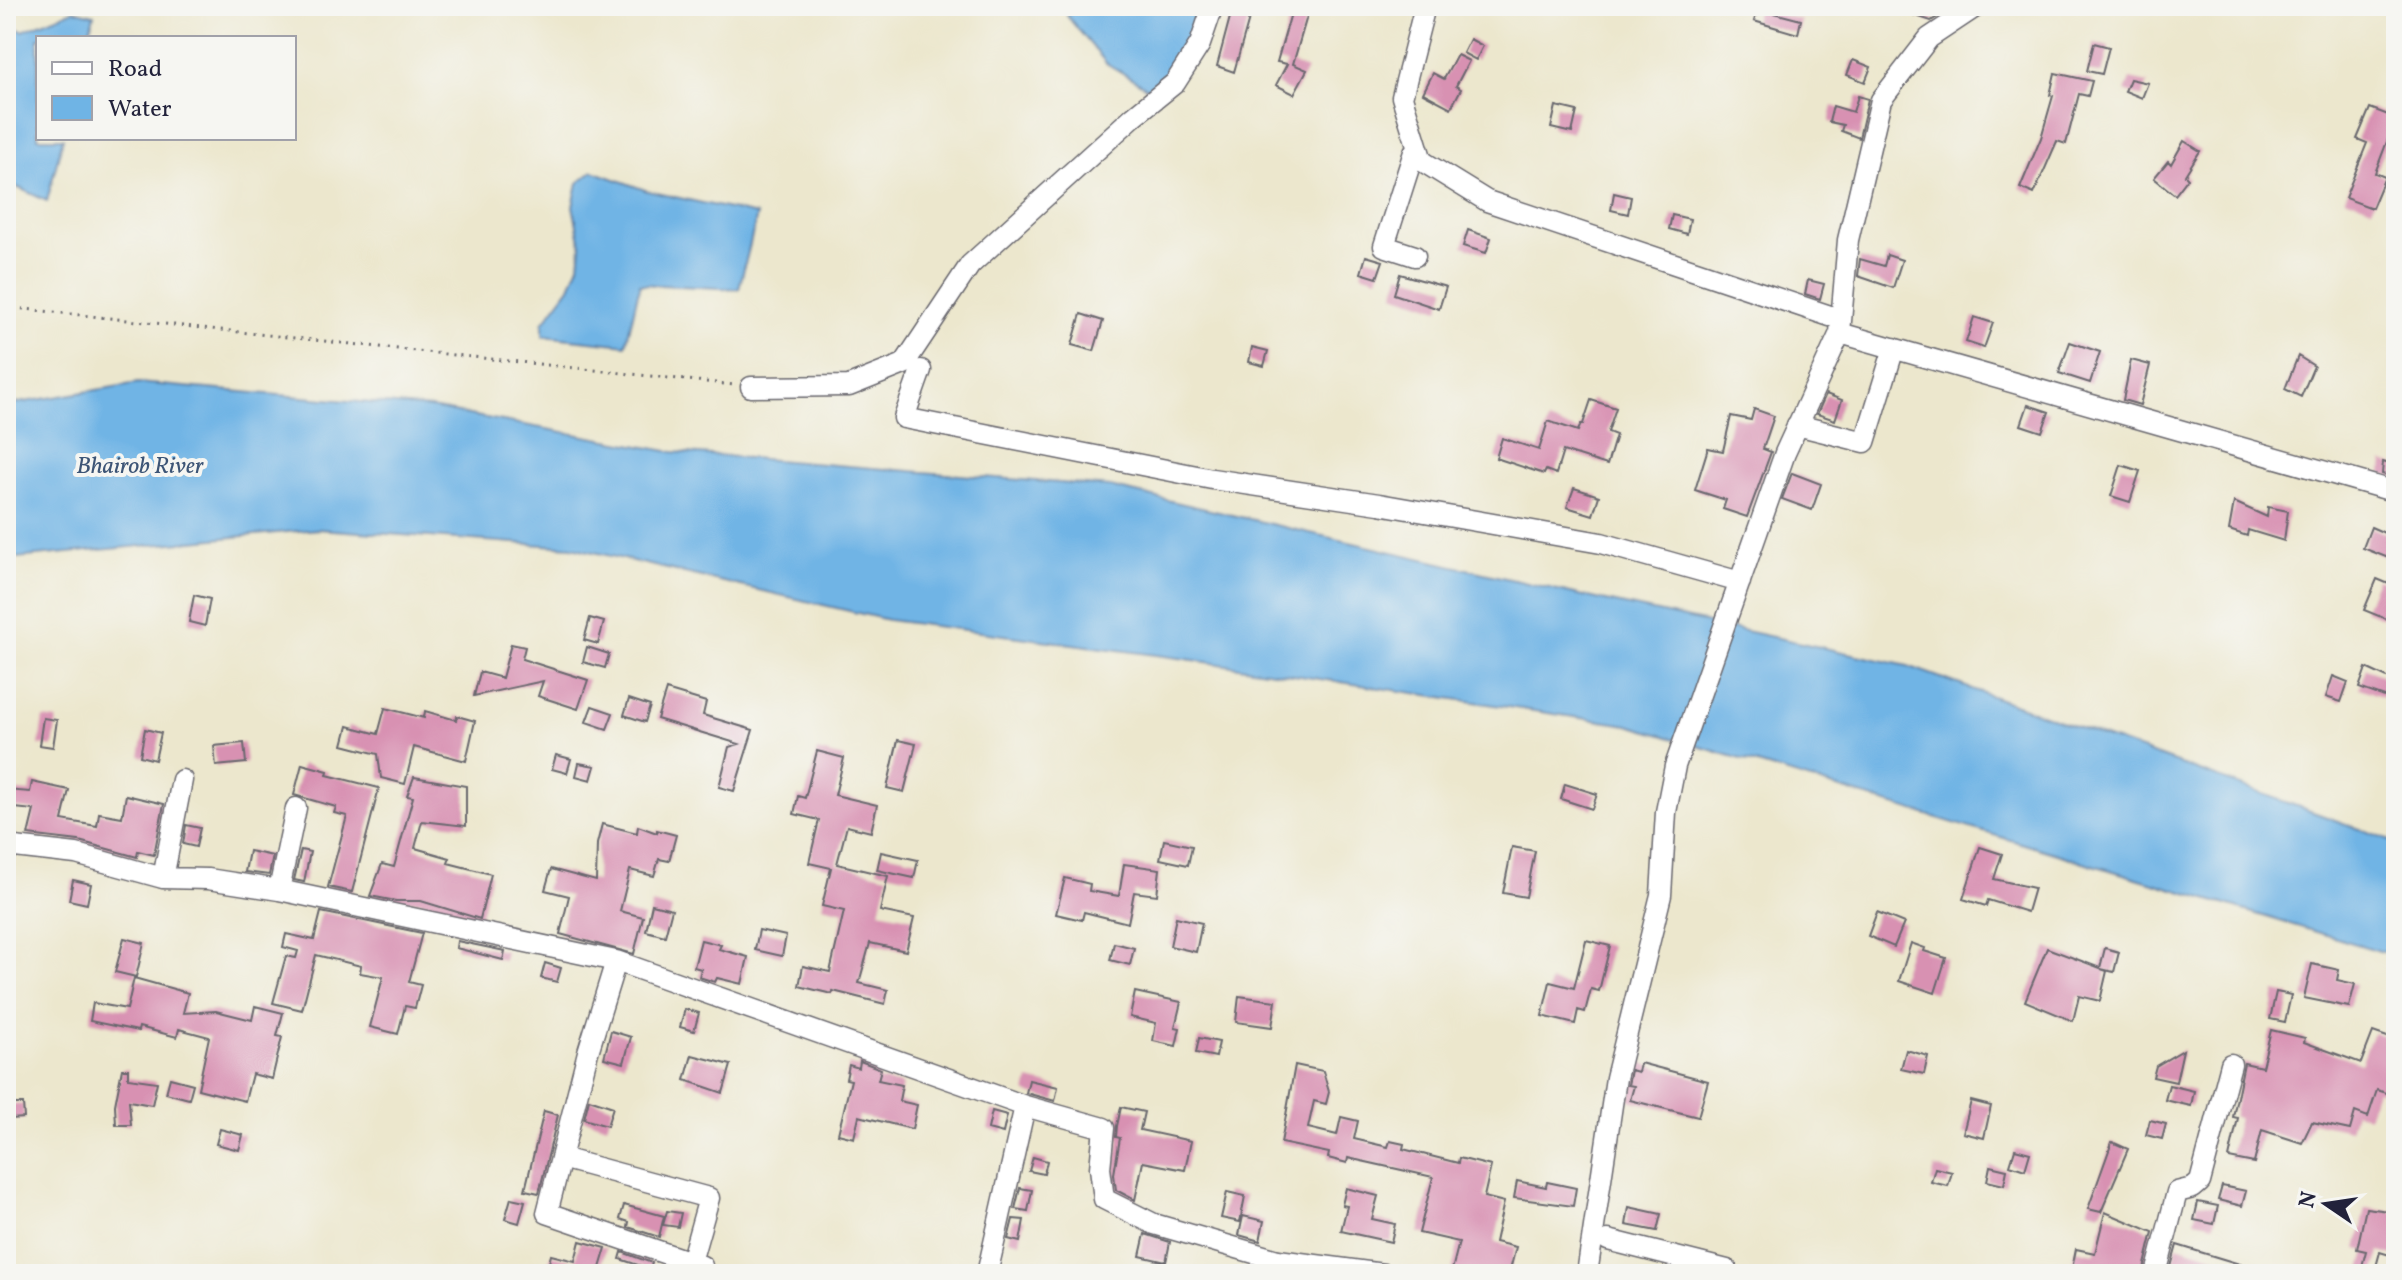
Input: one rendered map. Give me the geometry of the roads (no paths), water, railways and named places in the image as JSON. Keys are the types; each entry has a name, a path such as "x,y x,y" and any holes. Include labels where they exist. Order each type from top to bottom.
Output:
{"street":[{"path":"751,387 849,386 904,364 970,265 1134,116 1175,83 1200,44 1213,6"},
{"path":"1425,6 1402,97 1422,161 1487,201 1835,324 1894,348 2396,492"},
{"path":"1587,1274 1616,1078 1661,895 1666,812 1675,766 1785,453 1835,324 1848,240 1881,100 1929,38 1977,6"},
{"path":"1414,152 1384,246 1415,256"},
{"path":"1797,425 1865,442 1894,348"},
{"path":"921,370 904,418 1212,479 1379,504 1601,543 1740,582"},
{"path":"163,878 182,780"},
{"path":"279,890 296,808"},
{"path":"6,846 76,854 163,878 208,879 279,890 616,961 1025,1106 1104,1128 1100,1168 1104,1199 1154,1224 1278,1260 1383,1274"},
{"path":"561,1158 709,1198 695,1268 547,1213 561,1158 588,1052 616,961"},
{"path":"2156,1274 2177,1192 2193,1188 2200,1182 2231,1064"},
{"path":"987,1274 1025,1106"},
{"path":"1608,1240 1727,1270"}],"water":[{"path":"1073,6 1197,6 1193,33 1184,53 1148,88 1106,63 1067,16"},
{"path":"74,10 94,15 89,36 36,36 36,140 62,140 47,201 6,182 6,25 23,31"},
{"path":"593,171 648,191 757,215 739,289 640,284 626,345 543,336 543,323 570,287 579,265 581,245 573,206 578,183"},
{"name":"Bhairob River","path":"138,383 431,408 673,452 1110,487 1597,599 1908,666 2396,842 2396,956 1628,725 1179,658 888,620 572,547 318,529 6,559 6,405"}]}
